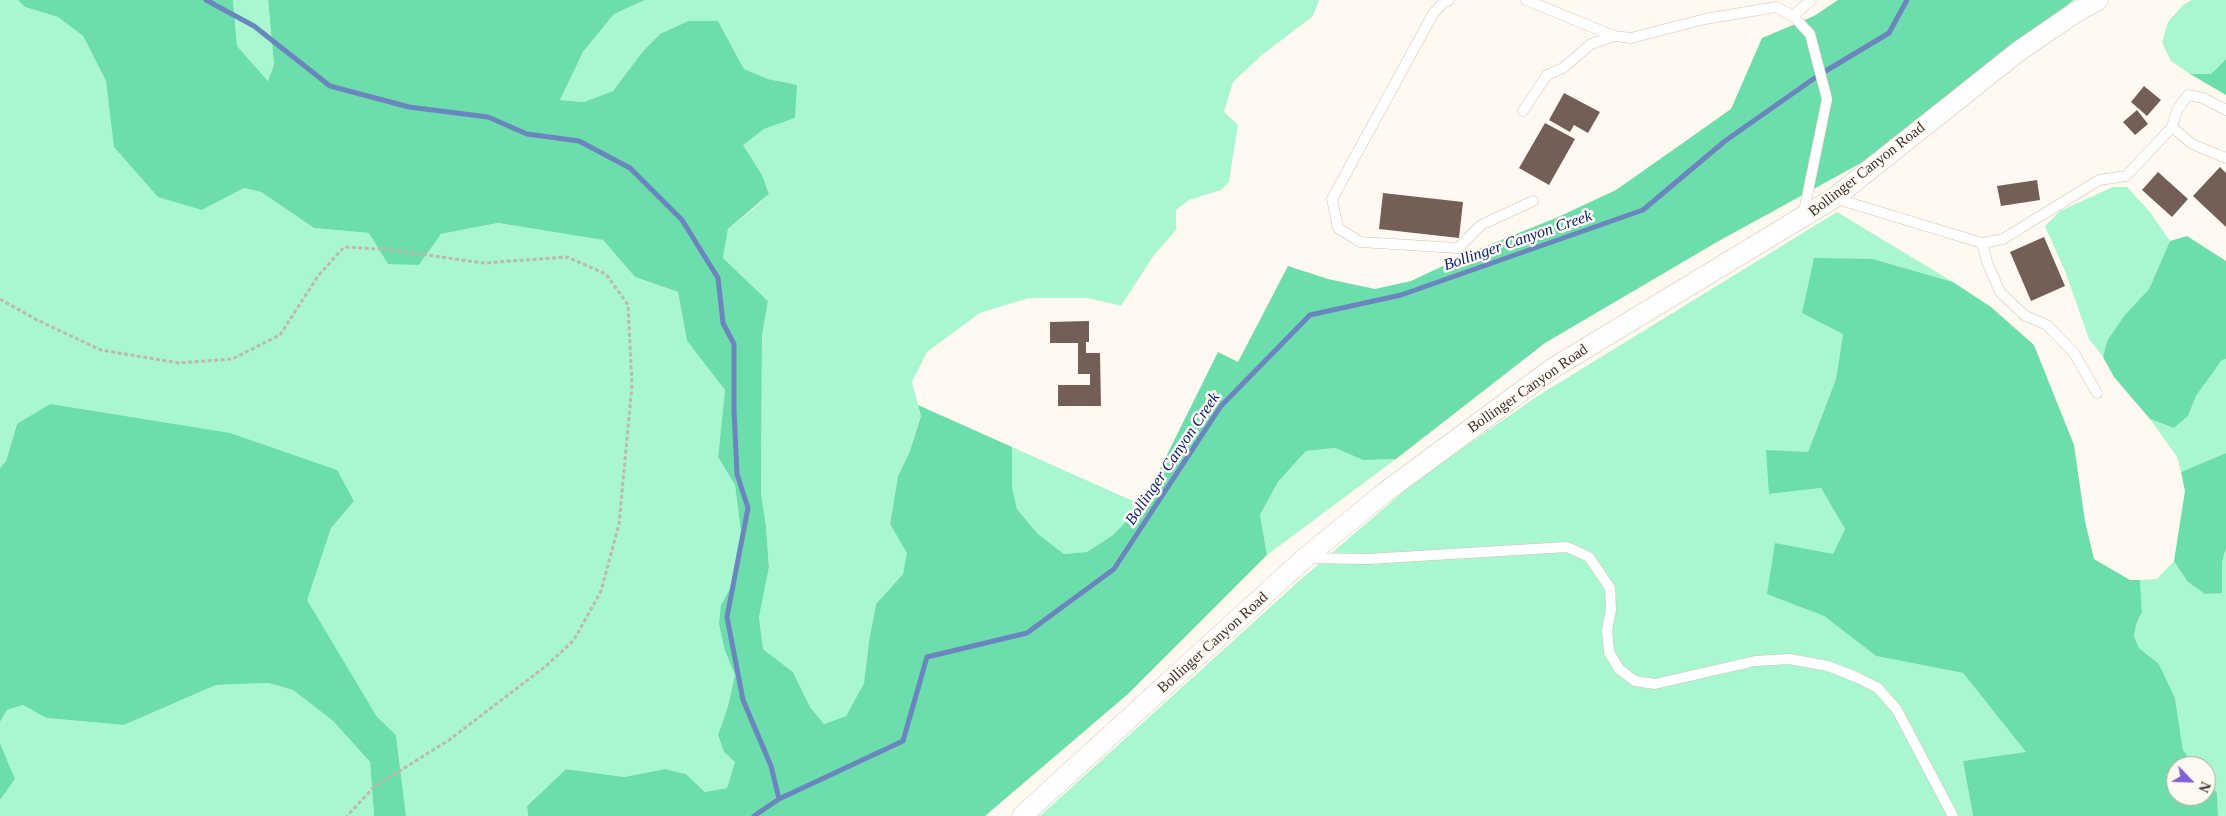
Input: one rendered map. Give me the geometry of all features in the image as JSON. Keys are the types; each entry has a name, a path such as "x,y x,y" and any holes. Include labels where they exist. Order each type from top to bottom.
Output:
{"street":[{"name":"Bollinger Canyon Road","path":"1022,816 1306,558 1384,493 1553,368 1834,198 2019,51 2073,14 2098,0"}],"lane":[{"path":"1449,0 1433,14 1332,199 1338,228 1360,242 1458,248 1481,225 1533,201"},
{"path":"1526,0 1614,36 1631,38 1776,3 1793,16 1810,34 1827,99 1802,219"},
{"path":"1793,16 1811,0"},
{"path":"1523,111 1547,74 1563,68 1591,44 1614,36"},
{"path":"1834,198 1982,243 2003,239 2098,180 2126,176 2172,128 2177,110 2188,95 2203,98 2226,110"},
{"path":"2172,128 2192,144 2226,158"},
{"path":"1982,243 1987,262 2000,292 2024,315 2047,326 2074,353 2097,392"},
{"path":"1306,558 1368,559 1568,547 1589,557 1610,588 1610,610 1607,630 1609,652 1618,669 1635,681 1655,684 1755,661 1789,659 1828,666 1856,677 1878,688 1897,710 1953,816"}],"path":[{"path":"0,299 36,320 101,350 179,363 232,359 280,335 318,276 344,247 393,250 483,263 567,257 606,274 628,305 632,385 618,524 601,591 574,640 546,666 449,740 374,787 346,816"}],"green space":[{"path":"0,0 18,0 25,7 58,17 83,36 106,81 115,147 202,210 244,188 261,192 314,228 369,233 419,265 441,234 498,223 603,240 635,277 678,292 687,341 725,390 718,457 735,485 743,548 733,583 721,605 725,651 735,675 728,706 718,735 724,752 736,762 727,788 705,792 686,774 665,769 624,777 566,769 527,806 528,816 406,816 396,735 377,718 306,600 331,527 354,501 17,424 6,461 0,468"},
{"path":"18,0 233,0 237,46 268,81 274,65 268,0 645,0 614,14 583,52 560,100 584,102 613,91 643,51 660,34 688,21 718,21 744,69 768,79 797,85 795,118 764,129 743,145 762,175 769,194 728,229 723,258 768,301 762,336 761,494 769,567 759,617 763,649 793,672 810,707 824,724 846,716 864,683 876,604 903,574 907,553 890,524 898,476 910,451 921,416 918,405 1012,447 1012,487 1017,509 1038,534 1064,554 1087,552 1113,535 1142,505 1218,352 1238,362 1288,266 1328,279 1375,289 1411,281 1479,249 1556,218 1616,190 1731,109 1762,38 1814,16 1838,0 2074,0 2008,48 1861,163 1717,242 1545,343 1396,459 1363,460 1335,448 1306,451 1278,482 1260,515 1267,555 1128,694 985,816 528,816 527,806 566,769 624,777 665,769 686,774 705,792 727,788 735,762 724,752 718,735 728,706 735,675 725,651 719,624 721,605 733,583 743,548 735,485 718,457 725,390 687,341 678,292 635,277 603,240 498,223 441,234 419,265 388,264 369,233 314,228 261,192 244,188 202,210 158,197 114,147 106,81 83,36 58,17 25,7"},
{"path":"233,0 268,0 274,65 268,81 237,46"},
{"path":"645,0 1319,0 1313,16 1262,55 1233,82 1224,112 1238,125 1229,182 1221,190 1189,200 1176,210 1176,230 1154,255 1121,306 1088,298 1029,298 980,313 927,352 912,382 921,416 910,451 898,476 890,524 908,553 903,574 876,604 864,683 846,716 824,724 810,707 793,672 763,649 759,617 769,567 761,494 762,336 768,301 723,258 728,229 769,194 762,175 742,145 764,129 795,118 796,86 768,79 744,69 718,21 688,21 660,34 643,51 613,91 584,102 560,100 583,52 614,14"},
{"path":"2192,0 2226,0 2226,59 2211,74 2190,74 2171,61 2162,42 2168,22 2183,5"},
{"path":"2226,59 2226,95 2190,74 2211,74"},
{"path":"2113,187 2127,187 2150,212 2170,241 2149,289 2124,316 2107,341 2103,357 2089,339 2065,271 2045,226 2060,211"},
{"path":"1837,212 1953,282 1873,259 1843,334 1836,379 1808,452 1769,494 1821,488 1845,529 1834,554 1767,593 1824,616 1876,656 1963,673 2027,753 1963,761 1973,816 1040,816 1299,581 1417,480 1536,397"},
{"path":"2187,236 2226,261 2226,359 2222,360 2196,396 2188,416 2174,428 2150,419 2114,377 2103,357 2107,341 2124,316 2149,289 2170,241"},
{"path":"1814,258 1873,259 1953,282 1991,307 2034,345 2074,445 2085,521 2094,559 2130,580 2140,580 2142,612 2136,625 2134,636 2139,648 2159,664 2175,698 2183,750 2188,756 2166,756 2166,806 2216,806 2216,792 2218,816 1973,816 1963,761 2026,752 1963,673 1876,656 1824,616 1767,594 1775,543 1833,554 1845,529 1821,488 1769,494 1766,450 1808,452 1836,379 1843,334 1802,313"},
{"path":"2226,359 2226,453 2181,472 2177,457 2150,419 2174,428 2188,416 2196,396 2222,360"},
{"path":"50,404 230,433 337,470 354,501 331,528 307,600 377,717 396,735 406,816 374,816 370,762 333,721 293,690 268,683 216,685 124,725 46,718 23,705 7,710 0,722 0,468 6,461 17,424"},
{"path":"1012,447 1142,505 1113,535 1087,552 1064,554 1038,534 1017,509 1012,487"},
{"path":"1335,448 1363,460 1396,459 1267,555 1260,515 1278,482 1306,451"},
{"path":"2226,453 2226,548 2222,563 2222,593 2205,594 2187,581 2174,561 2185,491 2181,472"},
{"path":"2226,548 2226,816 2218,816 2216,756 2188,756 2183,750 2175,698 2159,664 2139,648 2134,636 2136,625 2142,612 2140,580 2157,579 2174,561 2187,581 2222,593 2222,563"},
{"path":"268,683 293,690 333,721 370,762 374,816 0,816 0,800 15,779 0,743 0,722 7,710 23,705 46,718 124,725 216,685"},
{"path":"0,743 15,779 0,800"}],"building":[{"path":"2144,86 2161,100 2147,116 2131,102"},
{"path":"1564,93 1600,112 1588,133 1574,125 1570,132 1549,120"},
{"path":"2137,110 2148,124 2135,135 2123,122"},
{"path":"1545,123 1575,139 1549,185 1519,168"},
{"path":"2220,167 2226,173 2226,227 2193,196"},
{"path":"2158,172 2188,199 2172,217 2142,190"},
{"path":"2037,180 2040,200 2001,206 1997,186"},
{"path":"1383,193 1463,202 1459,238 1379,229"},
{"path":"2044,237 2065,286 2031,301 2010,252"},
{"path":"1089,321 1089,342 1086,342 1086,353 1100,353 1101,406 1058,406 1058,385 1090,385 1090,374 1078,374 1078,343 1050,343 1050,322"}],"waterway":[{"path":"206,0 254,26 330,86 409,107 488,117 527,134 579,141 630,168 682,220 718,278 723,323 734,344 734,410 737,474 748,508 727,617 743,700 771,766 779,799"},
{"name":"Bollinger Canyon Creek","path":"754,816 779,799 903,741 927,657 1027,633 1114,569 1221,406 1310,315 1401,295 1643,210 1725,141 1819,75 1889,33 1907,0"}]}
